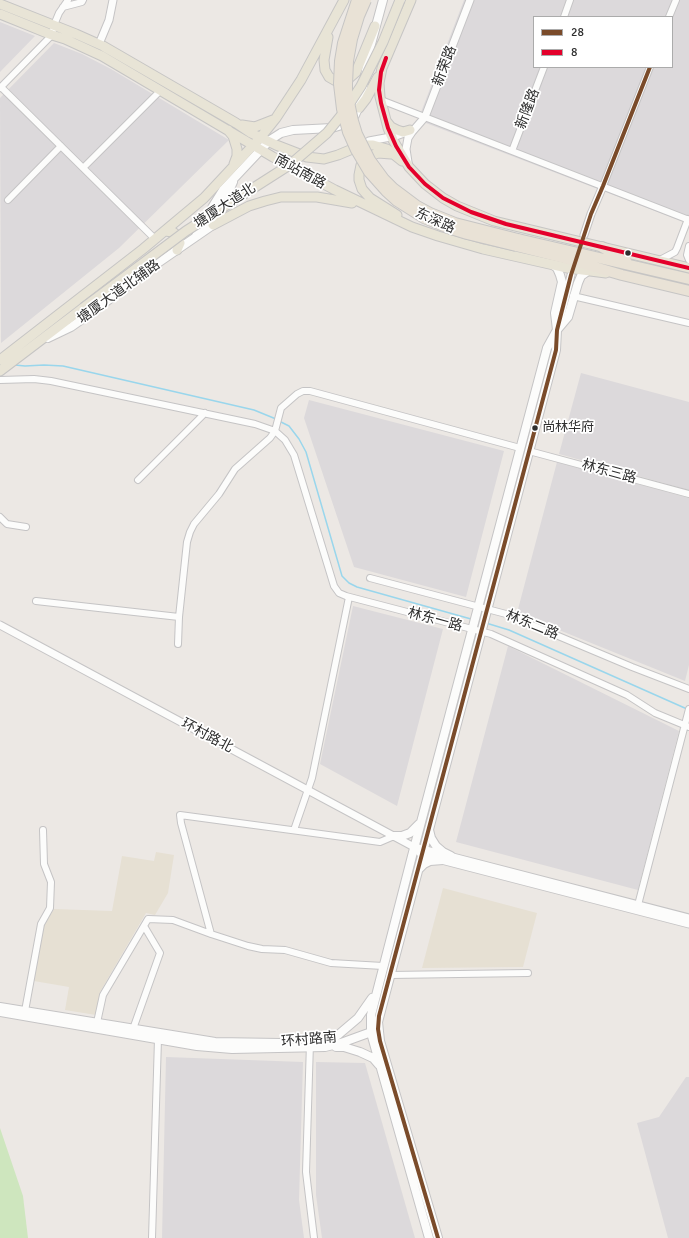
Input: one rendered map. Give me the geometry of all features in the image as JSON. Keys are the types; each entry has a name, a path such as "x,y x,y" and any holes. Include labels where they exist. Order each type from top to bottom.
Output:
{"highway":[{"name":"东深路","path":"358,0 344,43 340,61 339,84 342,109 348,132 356,150 369,172 397,201 424,218 462,232 517,242 689,279"},
{"name":"东深路","path":"366,0 352,39 348,61 347,93 352,122 357,134 370,160 393,188 417,206 455,223 622,275 689,291"},
{"path":"602,247 639,268"}],"main road":[{"name":"塘厦大道北","path":"2,366 20,344 165,232 204,198 232,167 260,143 300,80 344,0"},
{"path":"329,29 324,60 325,70 329,77 336,81 348,79 356,72 375,26 383,0"},
{"name":"塘厦大道北","path":"2,366 36,344 186,231 291,164 327,132 344,112 361,86 378,53 400,0"},
{"path":"359,108 366,99 382,68 411,0"},
{"name":"南站南路","path":"0,4 99,44 236,123 260,143 324,185 383,214 438,236 483,249 553,265 622,275"},
{"name":"南站南路","path":"0,14 65,39 102,56 227,129 260,143 318,159 333,157 362,145 380,146 387,149 409,166"},
{"path":"359,108 375,26"},
{"path":"382,68 379,90 385,119 392,137 409,166 443,198 471,212 506,224 689,268"},
{"name":"塘厦大道北辅路","path":"196,236 202,228 220,194 236,176 260,143 286,131 301,129 324,129 339,126 350,120 359,108"},
{"path":"236,123 255,127 276,118"},
{"path":"385,119 391,127 396,130 403,132 412,129"},
{"path":"227,129 233,136 237,149 236,160 232,167"},
{"path":"398,157 383,153 373,154 365,160 361,165 359,175 362,189 378,204 438,236"},
{"name":"塘厦大道北辅路","path":"36,344 71,327 86,317 213,225 236,176"},
{"path":"213,225 240,210 258,203 292,196 340,200 383,214"},
{"path":"165,232 173,232 178,236 180,243 177,250"},
{"path":"373,1030 379,1016 418,872 556,350 557,330 554,313 562,282 557,268 553,265"},
{"path":"429,1238 381,1068 371,1016 414,847 547,348 557,330 568,317 573,296 581,276 588,271"},
{"path":"394,836 402,836 410,833 421,822"},
{"path":"429,830 431,838 436,846 451,856"},
{"path":"418,872 421,866 426,862 436,859 443,860"},
{"path":"325,1044 358,1018 378,986"},
{"name":"环村路南","path":"0,1006 158,1039 226,1049 310,1046 325,1044 373,1030"},
{"name":"环村路南","path":"0,1012 96,1026 133,1029 215,1042 310,1046"},
{"path":"373,1030 380,1041 438,1238"},
{"path":"325,1044 344,1047 360,1052 374,1058 381,1068"}],"street":[{"path":"68,0 59,13 52,35 1,87 155,239"},
{"path":"63,7 82,2 83,0"},
{"path":"99,44 106,27 113,0"},
{"name":"新荣路","path":"412,129 425,117 470,0"},
{"path":"564,16 570,0"},
{"path":"669,16 676,0"},
{"name":"新隆路","path":"512,151 544,68"},
{"path":"584,235 650,68"},
{"path":"83,168 161,90"},
{"path":"381,100 689,219 678,248 675,252 658,261"},
{"path":"362,145 369,141 401,135 412,129"},
{"path":"409,166 406,144 412,129"},
{"path":"8,200 61,146"},
{"path":"689,246 687,255 689,260"},
{"path":"557,330 571,275"},
{"path":"573,296 689,323"},
{"path":"0,380 34,379 51,381 255,424 275,431"},
{"path":"178,644 179,617 187,542 194,524 218,494 235,469 270,438 275,431 279,413 283,405 297,394 303,391 310,391 520,448"},
{"path":"138,480 205,413"},
{"name":"林东一路","path":"275,431 285,440 294,455 334,586 339,592 349,597 482,629 627,695 655,713 687,726"},
{"name":"林东三路","path":"529,450 689,494"},
{"path":"0,517 7,524 26,527"},
{"name":"林东二路","path":"370,578 486,612 506,614 632,667 689,689"},
{"path":"294,830 312,778 349,597"},
{"path":"36,601 179,617"},
{"name":"环村路北","path":"0,625 423,852"},
{"path":"638,905 687,726 689,710"},
{"path":"211,934 180,815 380,842 394,836"},
{"path":"25,1011 41,924 50,908 51,882 44,864 43,830"},
{"path":"423,852 451,856 689,918"},
{"path":"423,852 443,860 689,924"},
{"path":"96,1026 103,996 148,919 173,920 248,946 262,949 285,950 331,963 383,966"},
{"path":"133,1029 160,953 144,926"},
{"path":"390,975 528,972"},
{"path":"152,1238 158,1039"},
{"path":"310,1046 306,1172 314,1238"}],"shaded area":[{"path":"464,0 689,0 689,224 418,120"},
{"path":"0,22 35,36 0,72"},
{"path":"54,43 82,54 111,69 229,140 119,248 1,343 0,98"},
{"path":"581,373 689,402 689,490 559,454"},
{"path":"309,400 504,451 466,597 354,567 304,418"},
{"path":"557,462 689,498 689,665 685,681 517,613"},
{"path":"353,606 443,629 397,806 320,764"},
{"path":"508,646 679,731 638,890 456,842"},
{"path":"156,852 174,855 168,893 155,915 146,913 100,992 96,1015 65,1010 69,987 34,981 43,927 54,909 112,911 122,856 154,861"},
{"path":"443,888 537,913 523,967 422,968"},
{"path":"166,1057 303,1062 299,1200 304,1238 162,1238"},
{"path":"316,1062 365,1063 415,1238 322,1238 316,1195"},
{"path":"686,1077 689,1077 689,1238 668,1238 637,1123 659,1117"}],"green space":[{"path":"0,1128 23,1196 28,1238 0,1238"}],"waterway":[{"path":"15,365 63,366 254,410 276,419"},
{"path":"279,421 289,426 299,439 306,452 342,576 349,583 357,587 471,619"},
{"path":"486,623 509,630 687,709"}],"transit line":[{"name":"8","path":"386,58 381,72 379,90 388,128 396,146 409,167 425,184 443,198 471,212 506,224 689,268"},
{"name":"28","path":"438,1238 380,1041 378,1029 379,1016 556,350 557,330 571,275 591,214 650,68"}],"place":[{"name":"尚林华府","path":"535,428"}]}
